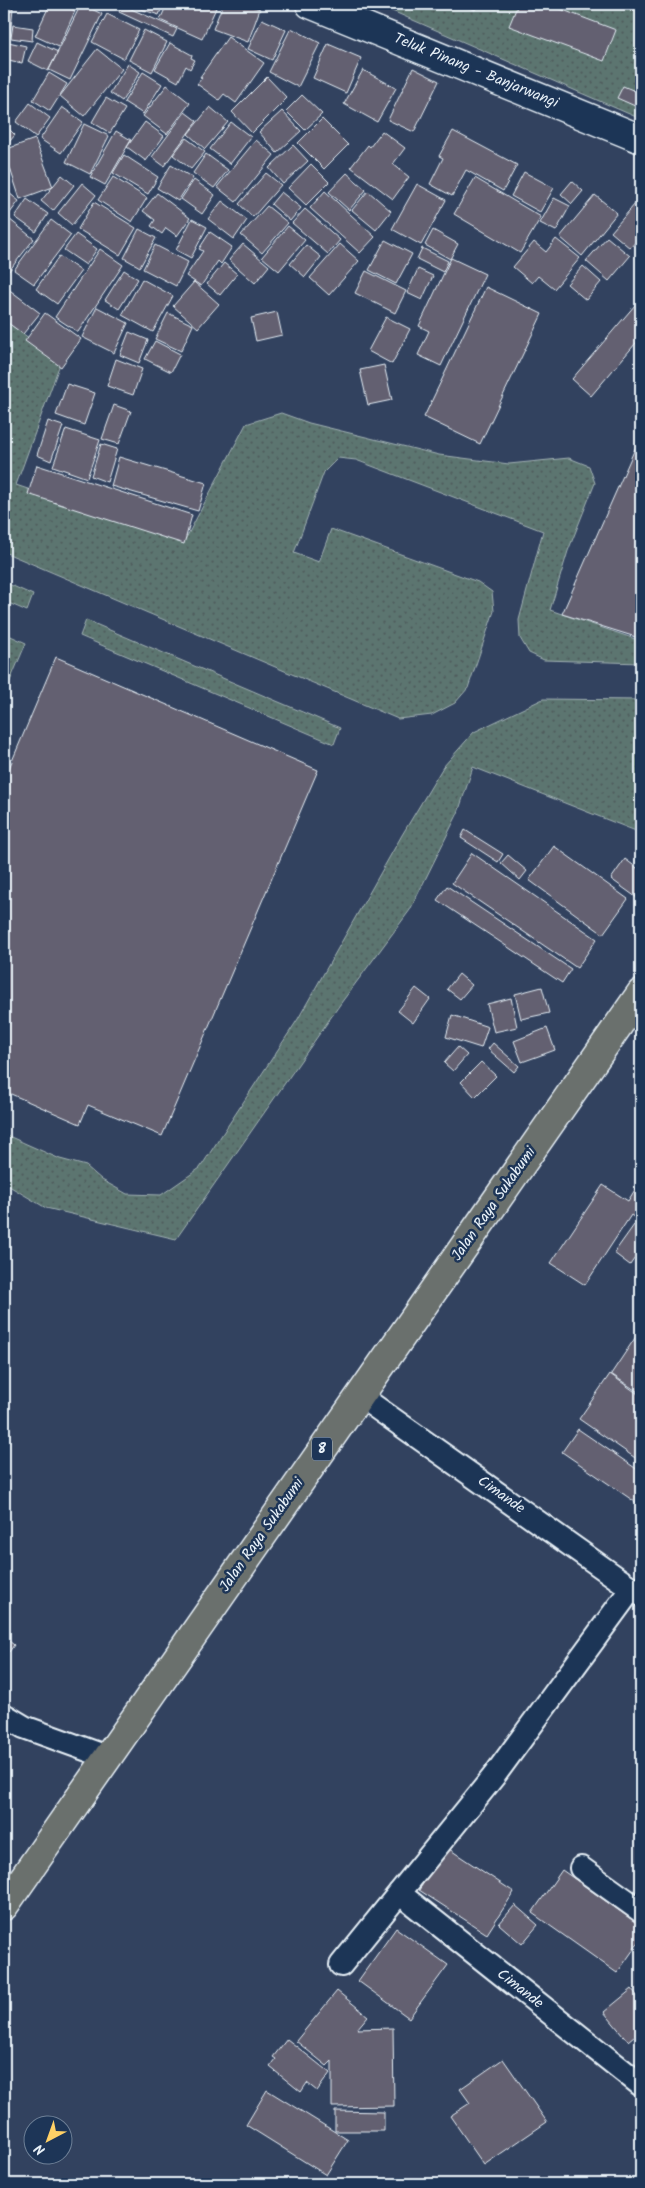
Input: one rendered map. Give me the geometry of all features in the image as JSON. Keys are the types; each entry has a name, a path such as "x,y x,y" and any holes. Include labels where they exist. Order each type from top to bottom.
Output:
{"highway":[{"name":"Jalan Raya Sukabumi","path":"4,1906 641,993"}],"main road":[{"name":"Teluk Pinang - Banjarwangi","path":"310,4 641,139"}],"street":[{"name":"Cimande","path":"360,1396 637,1591"},
{"path":"341,1965 494,1776 637,1591"},
{"path":"4,1715 24,1727 107,1757"},
{"path":"581,1868 641,1911"},
{"name":"Cimande","path":"399,1893 641,2085"}],"green space":[{"path":"376,4 641,4 641,119 627,113"},
{"path":"8,323 61,361 16,485 184,542 246,424 281,413 309,423 439,455 509,464 569,458 589,466 595,483 568,551 550,610 641,641 641,663 544,660 529,653 520,638 519,620 543,531 356,460 338,458 324,472 294,553 319,562 331,529 478,582 492,592 494,611 468,688 455,703 432,715 398,719 4,552 4,329"},
{"path":"4,582 33,595 27,611 4,601"},
{"path":"86,620 340,728 334,744 80,636"},
{"path":"4,633 26,643 4,695"},
{"path":"543,699 641,700 641,833 473,767 458,813 410,910 341,1003 176,1239 46,1208 4,1183 4,1134 60,1159 86,1166 102,1180 127,1194 161,1195 200,1168 298,1019 402,835 443,767 474,732"}],"building":[{"path":"50,4 60,4 75,11 59,47 35,36"},
{"path":"81,4 102,14 70,80 49,70"},
{"path":"88,4 104,4 103,7"},
{"path":"125,4 163,4 159,15"},
{"path":"167,4 206,4 216,8 202,39 160,20"},
{"path":"223,4 245,4 260,9 248,42 213,29"},
{"path":"462,4 478,4 475,10"},
{"path":"518,4 547,4 616,30 604,61 509,26"},
{"path":"122,5 177,29 173,37 119,12"},
{"path":"4,7 13,8 10,37 4,36"},
{"path":"107,14 139,30 124,59 92,42"},
{"path":"262,19 286,30 272,60 248,49"},
{"path":"13,25 33,28 32,41 11,38"},
{"path":"291,28 320,43 298,87 269,72"},
{"path":"144,30 167,42 152,72 129,60"},
{"path":"228,37 264,63 236,103 224,94 219,100 197,84"},
{"path":"4,41 26,46 22,63 4,59"},
{"path":"37,42 58,52 48,71 28,61"},
{"path":"170,43 192,55 191,58 195,60 190,69 186,66 178,82 155,69"},
{"path":"328,44 361,58 346,93 313,78"},
{"path":"97,49 122,69 84,116 60,96"},
{"path":"128,64 140,72 122,101 110,93"},
{"path":"413,68 439,81 414,132 388,120"},
{"path":"363,70 396,88 377,122 344,104"},
{"path":"143,72 162,84 143,114 124,102"},
{"path":"49,73 67,84 50,111 33,100"},
{"path":"267,77 287,98 252,133 232,112"},
{"path":"4,81 10,85 4,94"},
{"path":"167,85 190,103 167,134 143,116"},
{"path":"623,86 640,93 635,106 617,98"},
{"path":"302,95 322,114 305,130 286,111"},
{"path":"106,98 125,109 110,133 92,122"},
{"path":"30,103 50,118 36,137 16,122"},
{"path":"62,107 83,122 61,153 40,139"},
{"path":"210,107 228,122 205,149 188,134"},
{"path":"282,111 301,131 277,153 259,132"},
{"path":"185,112 197,121 164,166 152,157"},
{"path":"322,119 348,145 324,169 298,143"},
{"path":"145,122 164,136 146,161 127,147"},
{"path":"231,122 251,137 230,164 210,149"},
{"path":"84,124 109,136 90,174 66,162"},
{"path":"8,128 15,135 4,148 4,132"},
{"path":"116,131 131,140 105,185 90,177"},
{"path":"382,131 405,148 393,164 409,177 393,199 351,167"},
{"path":"453,131 517,165 503,191 466,170 452,196 430,184 443,158 439,156"},
{"path":"186,138 205,152 191,169 173,155"},
{"path":"35,139 53,187 20,199 4,150"},
{"path":"256,140 274,155 236,202 217,187"},
{"path":"293,145 308,161 283,184 269,168"},
{"path":"206,154 228,170 214,188 193,173"},
{"path":"124,155 158,177 148,194 113,173"},
{"path":"311,164 329,182 306,205 288,188"},
{"path":"171,165 193,178 178,201 157,188"},
{"path":"524,172 554,188 540,212 511,196"},
{"path":"266,173 281,185 253,217 239,204"},
{"path":"347,173 366,190 349,210 329,192"},
{"path":"62,175 74,185 53,211 41,201"},
{"path":"113,177 147,198 132,222 98,200"},
{"path":"475,178 541,217 520,253 454,214"},
{"path":"194,180 215,195 202,214 181,199"},
{"path":"572,181 583,191 572,204 561,194"},
{"path":"82,183 96,195 72,225 58,213"},
{"path":"417,184 446,200 421,245 392,229"},
{"path":"4,189 19,201 4,221"},
{"path":"325,191 375,237 360,253 310,208"},
{"path":"368,191 391,211 376,230 352,210"},
{"path":"281,192 301,208 290,221 271,204"},
{"path":"157,193 190,218 177,236 166,228 162,234 151,226 155,220 143,211"},
{"path":"595,195 617,213 582,256 560,237"},
{"path":"641,197 641,236 630,248 611,232"},
{"path":"554,198 570,206 556,231 540,223"},
{"path":"27,199 48,214 36,232 15,217"},
{"path":"222,201 247,220 234,239 208,219"},
{"path":"94,202 136,228 120,255 78,229"},
{"path":"267,206 288,223 262,253 241,235"},
{"path":"305,209 340,240 328,254 292,223"},
{"path":"9,219 34,239 5,276 4,226"},
{"path":"192,219 207,227 191,258 176,250"},
{"path":"51,220 71,235 34,284 14,270"},
{"path":"288,226 305,240 279,271 262,257"},
{"path":"139,229 156,238 140,267 124,258"},
{"path":"433,230 458,244 450,259 425,245"},
{"path":"210,232 232,247 221,264 218,261 201,286 186,276 203,251 199,249"},
{"path":"76,234 97,249 86,265 64,250"},
{"path":"607,237 630,256 609,281 586,261"},
{"path":"556,239 580,258 554,289 538,276 532,283 513,267 534,242 546,252"},
{"path":"385,240 412,254 396,284 369,270"},
{"path":"243,244 269,266 255,283 229,260"},
{"path":"340,244 359,261 329,295 310,278"},
{"path":"155,245 188,262 176,286 143,269"},
{"path":"306,245 321,257 305,277 290,264"},
{"path":"422,248 448,261 443,272 417,259"},
{"path":"100,249 123,265 78,332 55,317"},
{"path":"59,256 81,271 57,304 36,289"},
{"path":"451,258 485,274 441,366 418,355 429,331 419,326"},
{"path":"224,263 237,274 220,295 207,284"},
{"path":"583,266 601,282 586,300 567,284"},
{"path":"418,269 433,276 422,300 407,293"},
{"path":"124,270 138,279 119,309 105,300"},
{"path":"366,271 406,291 395,313 355,293"},
{"path":"142,279 173,296 153,332 122,315"},
{"path":"194,282 219,304 198,328 173,306"},
{"path":"486,287 542,314 480,444 424,417"},
{"path":"7,288 40,313 23,334 4,320 4,292"},
{"path":"641,298 641,337 591,396 572,379"},
{"path":"97,307 128,323 114,353 82,337"},
{"path":"277,312 282,335 256,341 251,318"},
{"path":"45,313 81,339 61,367 25,341"},
{"path":"168,313 193,325 181,351 155,339"},
{"path":"386,317 410,329 392,364 368,351"},
{"path":"129,332 148,340 139,363 120,355"},
{"path":"155,341 180,354 171,372 145,359"},
{"path":"116,359 142,369 133,395 107,386"},
{"path":"384,365 392,400 368,405 360,370"},
{"path":"67,384 95,393 84,425 56,415"},
{"path":"114,405 131,411 119,444 102,439"},
{"path":"48,421 63,426 51,461 37,455"},
{"path":"66,429 100,440 87,478 53,466"},
{"path":"641,435 641,634 639,638 562,614"},
{"path":"101,444 117,449 107,482 91,476"},
{"path":"119,457 206,483 198,511 111,486"},
{"path":"37,465 192,515 184,544 28,494"},
{"path":"56,657 318,770 162,1136 88,1105 80,1124 4,1091 4,780"},
{"path":"465,830 503,854 498,862 461,838"},
{"path":"554,846 628,899 603,934 529,880"},
{"path":"472,853 597,939 577,968 452,883"},
{"path":"508,855 527,871 520,880 501,863"},
{"path":"625,859 641,871 640,900 611,879"},
{"path":"447,886 571,969 562,983 437,900"},
{"path":"459,974 472,985 460,999 447,989"},
{"path":"542,987 549,1013 521,1019 515,994"},
{"path":"416,988 430,999 413,1023 398,1011"},
{"path":"511,998 517,1027 494,1032 487,1004"},
{"path":"452,1015 488,1027 481,1048 446,1037"},
{"path":"547,1028 555,1050 522,1062 514,1041"},
{"path":"493,1043 519,1066 514,1072 488,1049"},
{"path":"458,1047 467,1055 453,1071 444,1063"},
{"path":"481,1062 496,1076 475,1097 461,1082"},
{"path":"641,1180 641,1222 631,1215 585,1285 551,1263 603,1185 628,1201"},
{"path":"634,1225 641,1230 641,1249 630,1265 614,1253"},
{"path":"641,1329 641,1394 611,1374"},
{"path":"610,1374 641,1396 641,1462 579,1419"},
{"path":"578,1429 641,1472 641,1506 562,1452"},
{"path":"4,1637 14,1645 9,1652 4,1648"},
{"path":"446,1847 514,1892 487,1934 419,1890"},
{"path":"562,1870 641,1926 641,1939 617,1973 532,1913"},
{"path":"515,1905 538,1925 522,1944 499,1924"},
{"path":"396,1928 448,1965 409,2018 358,1981"},
{"path":"632,1989 641,2001 641,2030 628,2041 604,2012"},
{"path":"337,1991 368,2016 357,2029 393,2028 394,2106 332,2107 332,2061 327,2066 296,2041"},
{"path":"287,2039 330,2073 317,2091 307,2083 301,2092 270,2067 276,2059 273,2057"},
{"path":"503,2059 547,2122 484,2165 450,2116 470,2103 460,2089"},
{"path":"267,2090 348,2140 326,2175 246,2125"},
{"path":"335,2111 384,2112 384,2131 335,2131"}]}
